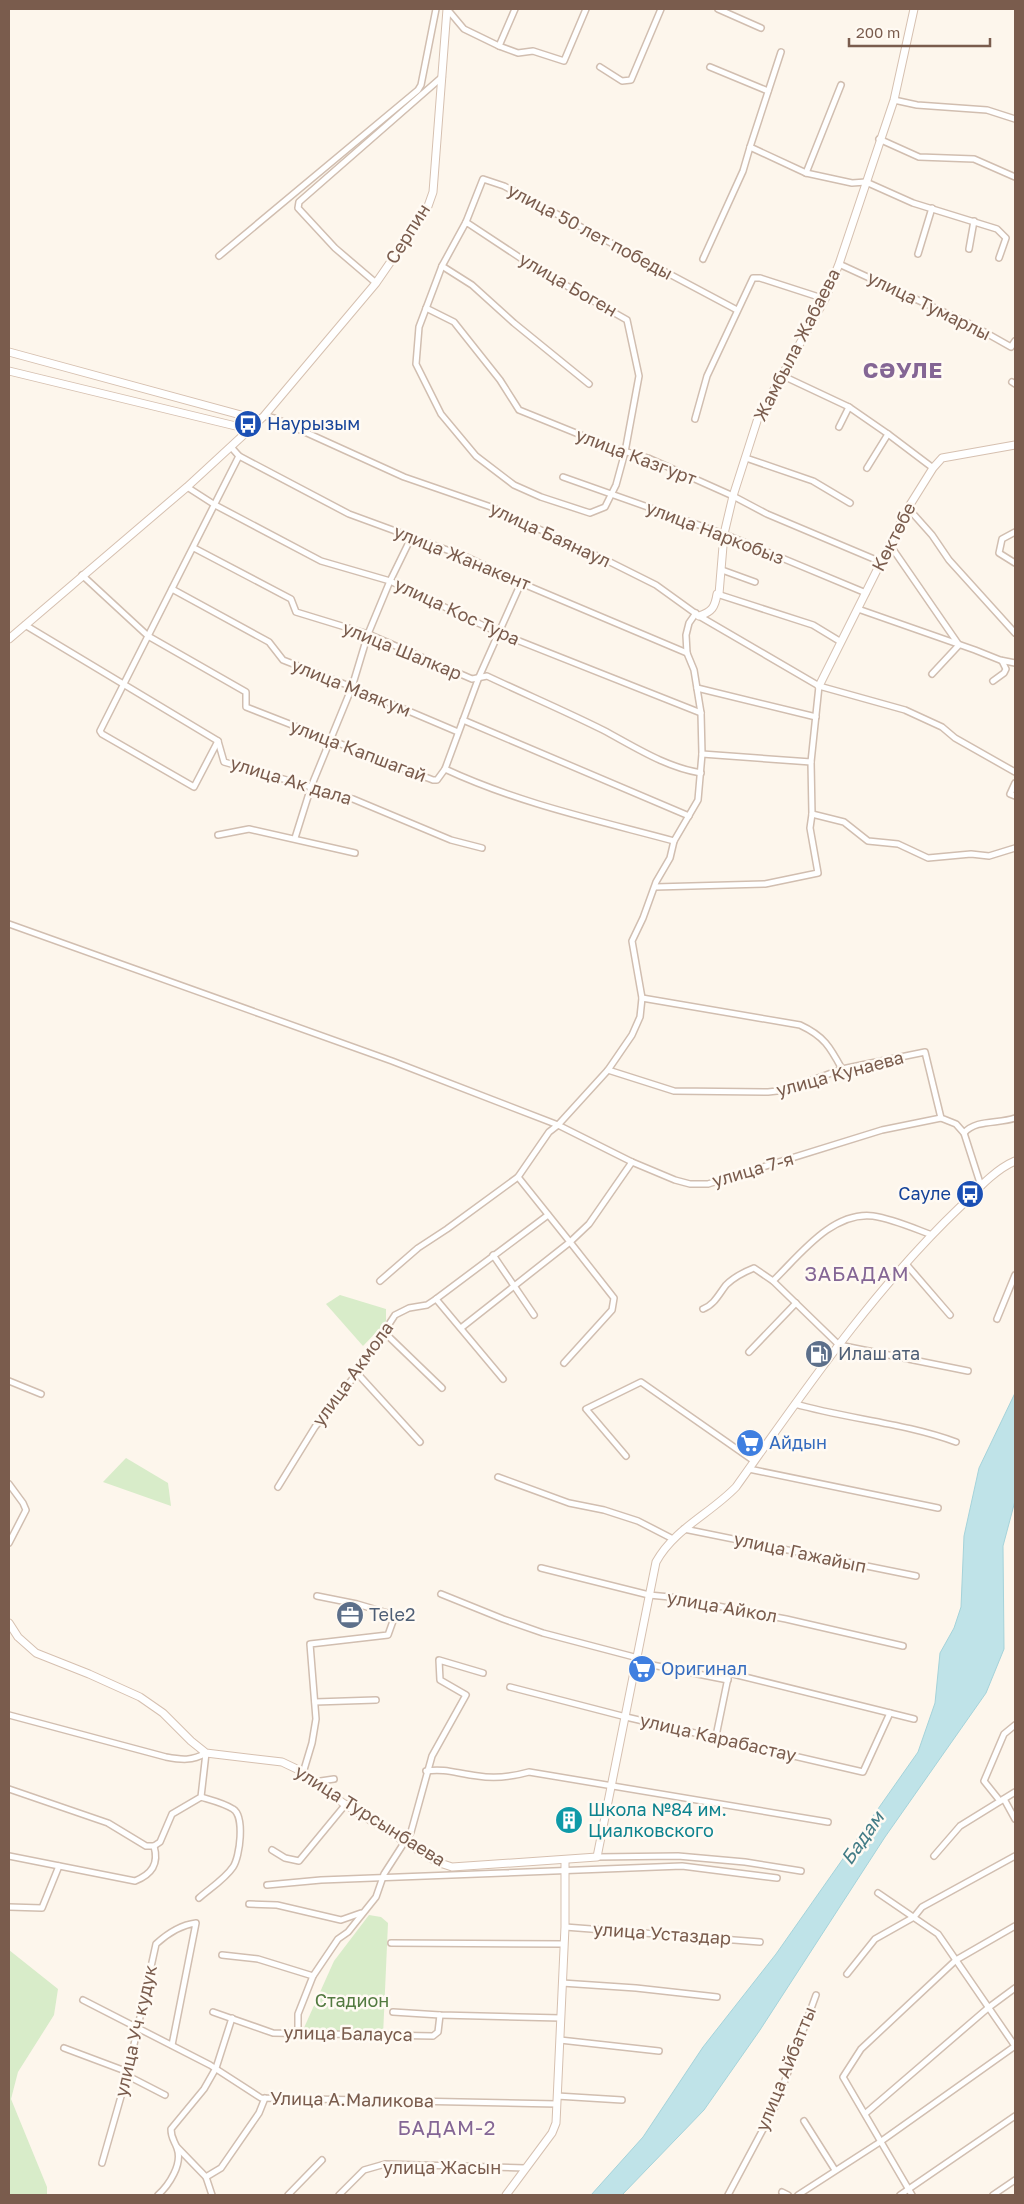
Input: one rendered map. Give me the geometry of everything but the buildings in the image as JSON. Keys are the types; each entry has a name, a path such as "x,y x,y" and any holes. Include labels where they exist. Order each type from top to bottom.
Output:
{"street":[{"path":"219,256 418,90 421,85 436,9"},
{"path":"499,46 515,9"},
{"path":"448,10 464,29 499,46 518,53 533,51 564,61 586,9"},
{"path":"600,67 622,81 631,80 661,9"},
{"path":"718,9 761,28"},
{"name":"Жамбыла Жабаева","path":"697,614 708,613 715,606 717,594 719,594 724,534 733,496 758,418 825,299 839,264 894,100 914,9"},
{"name":"Серпин","path":"9,639 187,487 261,418 376,283 427,209 433,192 448,10"},
{"path":"703,259 743,172 781,52"},
{"path":"710,67 768,91"},
{"path":"376,283 335,248 298,208 299,202 443,77"},
{"path":"806,173 840,85"},
{"path":"894,100 917,105 987,110 1015,119"},
{"path":"880,140 918,157 974,160 1015,177"},
{"path":"750,147 806,173 852,183 866,182 913,203 997,229 1006,238 999,258"},
{"name":"улица 50 лет победы","path":"466,222 483,178 522,195 737,310"},
{"path":"918,254 932,208"},
{"path":"969,249 974,221"},
{"name":"улица Боген","path":"466,222 537,269 628,320 639,376 625,452 616,485 605,507 590,513 541,497 514,485 476,456 441,414 416,364 419,327 442,266 466,222"},
{"name":"улица Тумарлы","path":"839,264 972,325 1011,347 1015,341"},
{"path":"442,266 472,286 589,384"},
{"path":"695,419 708,376 737,310 754,278 760,278 825,299"},
{"name":"улица Казгурт","path":"426,308 454,322 500,380 519,410 545,422 625,452 648,458 733,496 767,514 881,562"},
{"path":"9,352 261,418"},
{"path":"9,371 248,429"},
{"path":"781,375 850,407 934,468"},
{"path":"839,427 850,407"},
{"name":"улица Баянаул","path":"261,418 274,418 404,477 491,507 656,585 697,614 820,686 905,710 942,727 955,738 1015,772"},
{"path":"867,468 888,434"},
{"name":"Көктөбе","path":"820,686 908,508 942,458 1015,445"},
{"path":"218,741 194,787 102,734 101,728 216,505 239,456 231,447"},
{"name":"улица Жанакент","path":"239,456 349,514 469,558 521,583 687,653"},
{"path":"746,458 813,481 850,503"},
{"name":"улица Наркобыз","path":"564,477 724,534 866,593"},
{"name":"улица Кос Тура","path":"187,487 216,505 321,561 390,581 499,633 701,713"},
{"path":"908,508 932,535 949,560 1015,633"},
{"path":"1015,532 1002,539 999,553 1015,562"},
{"path":"295,838 312,787 352,687 368,634 390,581 412,536"},
{"path":"890,545 959,645"},
{"name":"улица Шалкар","path":"194,548 292,599 296,612 368,634 472,679 487,676 603,730 653,757 684,770 701,773"},
{"path":"722,570 755,582"},
{"name":"улица Капшагай","path":"82,575 148,636 246,692 246,707 330,742 433,780 437,780 444,769 478,785 512,796 674,841"},
{"path":"444,769 479,677 521,583"},
{"name":"улица Маякум","path":"172,589 269,642 283,660 458,732"},
{"path":"717,594 812,625 841,642"},
{"path":"858,609 1002,661 1015,663"},
{"path":"380,1281 418,1248 518,1177 549,1132 558,1125 608,1070 632,1035 640,1016 642,998 632,941 654,887 670,858 674,841 698,800 702,754 701,713 697,688 687,653 686,635 689,623 697,614"},
{"name":"улица Ак дала","path":"25,625 218,741 224,762 353,799 451,840 482,848"},
{"path":"932,674 959,645"},
{"path":"992,681 999,678 1006,669 1002,661"},
{"path":"654,887 765,884 818,873 810,828 812,814 811,762 820,686"},
{"path":"697,688 816,717"},
{"path":"463,720 689,816"},
{"path":"702,754 811,762"},
{"path":"1015,783 1010,794 1015,796"},
{"path":"812,814 844,822 868,841 898,844 928,858 971,854 988,856 1015,848"},
{"path":"218,835 249,829 355,853"},
{"name":"улица 7-я","path":"9,924 392,1061 558,1125 632,1162 690,1184 708,1184 882,1130 941,1118"},
{"path":"642,998 800,1025 816,1032 827,1044 842,1069"},
{"name":"улица Кунаева","path":"608,1070 674,1091 768,1092 795,1087 842,1069 926,1052 941,1118"},
{"path":"941,1118 956,1124 966,1131 981,1186"},
{"path":"966,1131 973,1125 1006,1122 1015,1118"},
{"path":"801,1870 745,1862 678,1856 597,1858 638,1660 656,1562 663,1550 673,1539 720,1504 736,1487 854,1323 906,1264 981,1186 1004,1167 1015,1161"},
{"path":"461,1328 570,1242 589,1224 632,1162"},
{"path":"518,1177 614,1298 612,1310 584,1339 564,1364"},
{"name":"улица Акмола","path":"278,1487 315,1427 385,1333 396,1315 409,1308 427,1304 436,1299 548,1215"},
{"path":"773,1281 823,1232 857,1217 872,1216 892,1220 932,1235"},
{"path":"493,1255 534,1315"},
{"path":"906,1264 950,1315"},
{"path":"703,1308 712,1304 735,1278 754,1268 773,1281 839,1345 968,1371"},
{"path":"997,1319 1015,1275"},
{"path":"436,1299 503,1379"},
{"path":"749,1352 796,1303"},
{"path":"385,1333 442,1388"},
{"path":"356,1373 420,1442"},
{"path":"9,1381 42,1394"},
{"path":"626,1456 586,1409 641,1382 754,1461"},
{"path":"795,1404 824,1412 933,1434 956,1442"},
{"path":"749,1469 938,1508"},
{"path":"498,1477 570,1503 638,1520 673,1539"},
{"path":"9,1484 24,1503 26,1510 9,1542"},
{"name":"улица Гажайып","path":"684,1529 916,1576"},
{"name":"улица Айкол","path":"541,1568 649,1595 670,1597 786,1618 903,1646"},
{"path":"441,1594 543,1633 638,1660 728,1680"},
{"path":"303,1773 312,1743 316,1719 310,1644 388,1635 393,1621 391,1614 357,1604 317,1596"},
{"path":"9,1623 18,1637 36,1653 140,1697 163,1713 206,1753"},
{"path":"298,2033 298,2014 314,1976 338,1939 348,1932 376,1897 389,1866 411,1832 426,1771 432,1756 466,1695 440,1680 439,1660 483,1673"},
{"path":"716,1736 729,1674 914,1719"},
{"name":"улица Карабастау","path":"510,1687 626,1717 716,1736 863,1772 890,1713"},
{"path":"315,1702 376,1700"},
{"path":"9,1715 166,1757 186,1760 197,1758 206,1753"},
{"path":"1015,1725 1004,1734 984,1781 1002,1800 1015,1819"},
{"path":"201,1796 206,1753"},
{"name":"улица Турсынбаева","path":"206,1753 282,1762 303,1773 346,1804 436,1862 452,1867 597,1858"},
{"path":"426,1771 442,1768 478,1776 508,1778 529,1772 828,1822"},
{"path":"314,1782 334,1779"},
{"path":"9,1789 108,1823 146,1846 154,1846 160,1842 172,1814 201,1796"},
{"path":"934,1856 960,1826 1015,1792"},
{"path":"198,1898 232,1869 236,1863 241,1824 240,1816 234,1809 201,1796"},
{"path":"272,1850 285,1858 299,1861 346,1804"},
{"path":"9,1856 135,1881 144,1878 153,1870 157,1857 154,1846"},
{"path":"847,1974 875,1939 914,1916 922,1906 1015,1856"},
{"path":"506,2195 552,2132 556,2122 567,1871 565,1861"},
{"path":"9,1907 42,1908 59,1866"},
{"name":"улица Турсынбаева","path":"267,1885 321,1880 682,1866 777,1878"},
{"path":"798,2195 880,2142 1015,2046 938,1934 878,1893"},
{"path":"249,1904 277,1905 341,1920 362,1913"},
{"name":"улица Уч кудук","path":"102,2163 128,2072 156,1944 185,1924 196,1923 172,2045"},
{"path":"912,2195 844,2077 861,2049 956,1960 1015,1926"},
{"name":"улица Устаздар","path":"565,1927 760,1942"},
{"path":"391,1943 564,1944"},
{"path":"222,1955 258,1959 314,1976"},
{"path":"562,1983 636,1988 717,1997"},
{"path":"866,2113 988,2008 1015,1988"},
{"name":"улица Айбатты","path":"728,2195 776,2105 816,1995"},
{"name":"Улица А.Маликова","path":"83,2000 216,2068 261,2098 622,2100"},
{"name":"улица Балауса","path":"213,2012 273,2032 433,2036 438,2032 440,2015"},
{"path":"393,2012 561,2018"},
{"path":"212,2195 206,2176 177,2146 171,2136 171,2129 204,2089 216,2068 232,2018"},
{"path":"560,2040 659,2051"},
{"path":"64,2048 128,2072 130,2078 165,2095"},
{"path":"206,2176 221,2168 259,2113 265,2098"},
{"path":"900,2195 1015,2116"},
{"path":"804,2121 835,2170"},
{"path":"158,2195 170,2182 178,2159 177,2146"},
{"path":"288,2195 322,2160"},
{"name":"улица Жасын","path":"339,2195 364,2170 385,2164 525,2168"},
{"path":"993,2195 1015,2180"},
{"path":"782,2192 788,2195"}],"green space":[{"path":"340,1295 386,1309 386,1322 363,1346 326,1304"},
{"path":"126,1458 168,1483 171,1506 103,1482"},
{"name":"Стадион","path":"369,1915 381,1917 388,1923 383,2036 303,2030 334,1961"},
{"path":"9,1950 58,1989 54,2015 18,2072 11,2099 47,2187 47,2195 9,2195"}],"water":[{"name":"Бадам","path":"1015,1393 1015,1501 1003,1546 1004,1649 986,1693 885,1837 760,2030 704,2110 622,2195 591,2195 643,2137 703,2047 776,1954 918,1752 935,1703 940,1653 954,1628 961,1607 964,1536 979,1468"}],"place":[{"name":"Наурызым","path":"248,424"},
{"name":"Сауле","path":"970,1194"},
{"name":"Илаш ата","path":"819,1354"},
{"name":"Айдын","path":"750,1443"},
{"name":"Tele2","path":"350,1615"},
{"name":"Оригинал","path":"642,1669"},
{"name":"Школа №84 им. Циалковского","path":"569,1820"}],"district":[{"name":"СӘУЛЕ","path":"903,370"},
{"name":"ЗАБАДАМ","path":"857,1274"},
{"name":"БАДАМ-2","path":"447,2128"}]}
